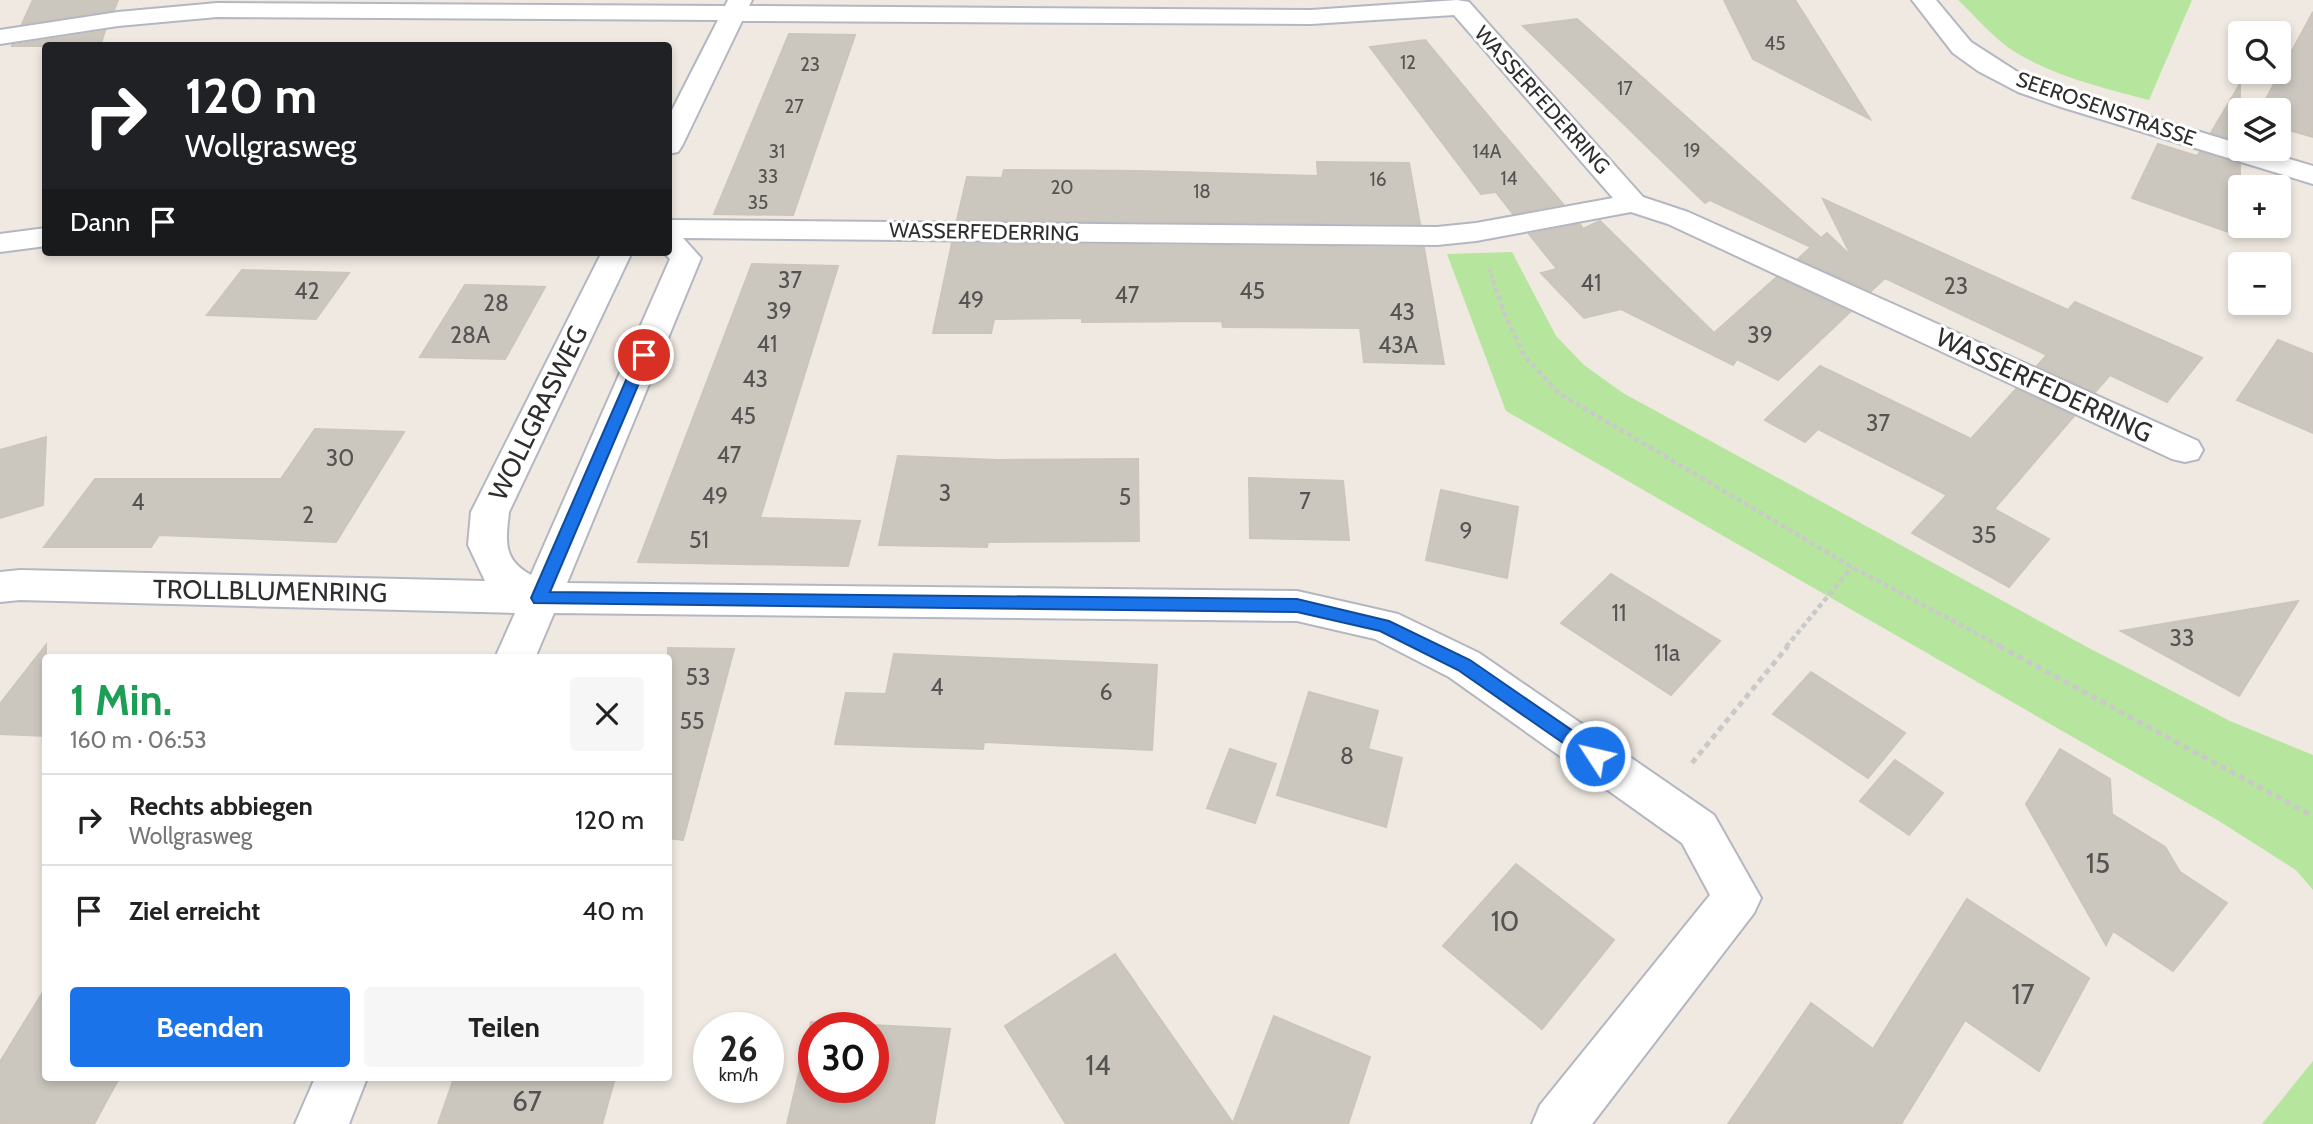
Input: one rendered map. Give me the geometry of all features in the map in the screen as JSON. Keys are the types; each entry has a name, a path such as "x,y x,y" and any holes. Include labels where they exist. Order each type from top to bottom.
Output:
{"street":[{"name":"SEEROSENSTRASSE","path":"1924,0 1947,32 1969,53 1995,70 2030,87 2076,104 2313,176"},
{"path":"0,37 118,19 217,10 737,6 672,138"},
{"name":"WASSERFEDERRING","path":"737,6 1311,17 1460,7 1633,202 1678,218 2185,450"},
{"name":"WASSERFEDERRING","path":"672,229 1437,236 1476,232 1633,202"},
{"path":"0,243 42,238"},
{"path":"517,654 686,258 672,244"},
{"name":"WOLLGRASWEG","path":"540,598 502,577 486,545 490,512 615,256"},
{"name":"TROLLBLUMENRING","path":"0,587 20,585 540,598 1297,606 1384,625 1464,665 1698,829 1737,898 1559,1124"},
{"path":"322,1124 340,1081"}],"path":[{"path":"1476,232 1505,315 1525,357 1560,394 1852,567 2273,792 2313,816"},
{"path":"1661,801 1852,567"}],"green space":[{"path":"1958,0 2192,0 2149,100 2080,81 2031,61 2000,41"},
{"path":"1512,252 1556,336 1584,365 1623,393 2087,647 2230,721 2313,755 2313,890 2296,870 2219,821 1506,411 1447,254"},
{"path":"2313,1061 2313,1124 2262,1124"}],"building":[{"path":"33,0 118,0 114,10 22,24"},
{"path":"1724,0 1795,0 1870,119 1753,59"},
{"path":"2313,12 2313,137 2291,131 2291,98 2266,98 2274,84 2291,84 2291,53"},
{"path":"1577,19 1821,238 1827,233 1852,257 1823,199 2068,310 2075,302 2202,358 2167,402 2110,375 2095,392 2037,366 2047,355 1885,278 1871,291 1798,259 1811,247 1710,200 1705,203 1523,26"},
{"path":"105,31 101,42 12,45"},
{"path":"789,34 855,35 793,215 714,214"},
{"path":"1425,40 1563,204 1513,214 1496,192 1481,194 1370,47"},
{"path":"2240,84 2240,98 2232,98"},
{"path":"2228,104 2228,138 2211,133"},
{"path":"2158,144 2197,156 2200,152 2240,164 2240,175 2228,175 2228,232 2132,198"},
{"path":"1317,162 1409,163 1420,224 957,220 967,177 1002,178 1004,170 1318,176"},
{"path":"1600,221 1714,333 1777,277 1850,312 1778,380 1737,359 1733,365 1621,309 1584,318 1541,273 1557,269 1529,234 1580,224 1583,229"},
{"path":"952,243 1424,248 1444,364 1364,362 1360,328 1223,327 1222,321 1082,322 1082,318 994,319 991,333 933,333"},
{"path":"752,264 838,266 760,518 860,521 848,566 638,562"},
{"path":"242,270 349,273 316,319 207,315"},
{"path":"465,285 545,287 505,359 420,357"},
{"path":"2278,340 2313,354 2313,433 2237,400"},
{"path":"1820,366 1971,439 2016,389 2074,416 1994,509 2049,539 2009,587 1912,533 1947,495 1818,429 1805,442 1765,420"},
{"path":"315,429 404,432 336,542 159,535 151,547 44,547 95,479 281,479"},
{"path":"46,437 43,505 0,518 0,450"},
{"path":"898,456 998,460 1138,459 1139,541 988,542 987,547 879,545"},
{"path":"1249,478 1343,481 1349,540 1250,538"},
{"path":"1441,490 1518,507 1507,578 1426,560"},
{"path":"1611,574 1720,641 1671,695 1561,623"},
{"path":"2298,601 2239,696 2121,631"},
{"path":"46,645 46,654 42,654 42,736 0,734 0,704"},
{"path":"668,648 734,649 683,840 672,839 672,654 668,654"},
{"path":"894,654 1157,665 1152,750 984,742 983,749 835,744 846,693 886,694"},
{"path":"1811,672 1905,733 1868,778 1773,714"},
{"path":"1309,692 1378,711 1368,749 1402,758 1386,827 1277,795"},
{"path":"1230,749 1276,764 1255,823 1207,808"},
{"path":"2060,749 2110,779 2112,814 2165,847 2180,872 2227,903 2173,971 2113,931 2106,945 2026,804"},
{"path":"1895,760 1943,793 1909,835 1860,801"},
{"path":"1516,864 1614,940 1542,1029 1443,946"},
{"path":"1967,899 2089,978 2039,1071 1965,1020 1901,1124 1728,1124 1811,1003 1873,1049"},
{"path":"1115,954 1136,984 1136,990 1137,986 1233,1123 1274,1016 1370,1057 1348,1124 1066,1124 1005,1026"},
{"path":"42,994 42,1081 117,1081 94,1124 0,1124 0,1062"},
{"path":"889,1026 950,1029 934,1124 787,1124 798,1077 798,1103 889,1103"},
{"path":"453,1081 614,1081 602,1124 438,1124"}],"route":[{"path":"644,355 540,598 1297,606 1384,625 1464,665 1595,756"}]}
